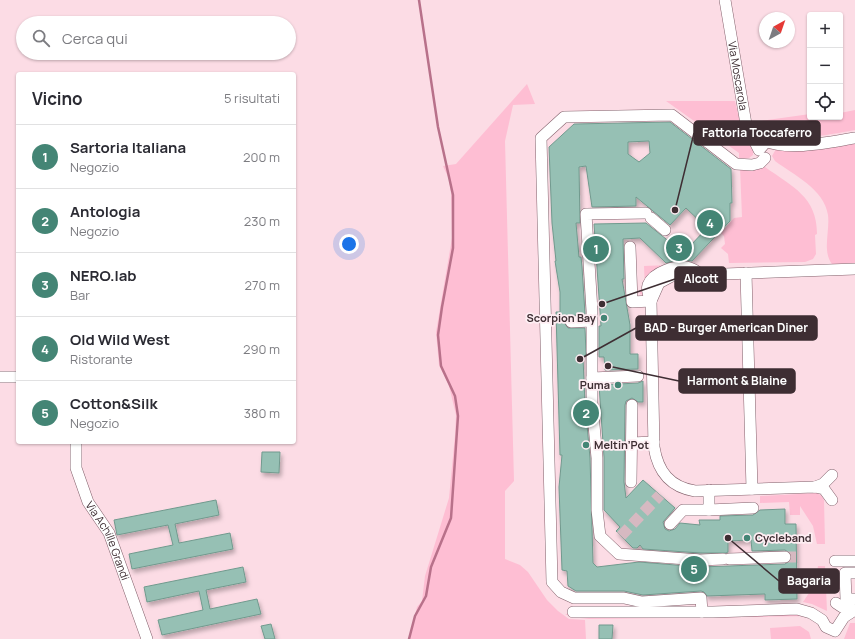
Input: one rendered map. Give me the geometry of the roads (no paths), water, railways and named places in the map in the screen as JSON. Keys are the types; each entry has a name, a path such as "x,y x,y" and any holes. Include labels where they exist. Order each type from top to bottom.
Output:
{"street":[{"name":"Via Moscarola","path":"725,0 746,124 753,132 763,150"},
{"path":"702,612 701,598 642,602 624,598 574,598 561,592 552,582 541,138 564,117 672,114 736,164 752,165 760,163 763,150 778,145 806,145 855,138"},
{"path":"665,230 649,215 586,214 591,321 592,403 597,458 597,510 600,536 619,554 700,560 785,557"},
{"path":"630,247 632,302 651,301"},
{"path":"832,500 824,489 815,487 709,490 683,489 672,482 659,467 654,442 651,301 647,290 648,284 661,272 673,268 689,267 701,275 855,269"},
{"path":"746,273 752,489"},
{"path":"571,322 591,321"},
{"path":"592,378 638,376"},
{"path":"0,377 16,377"},
{"path":"631,482 632,405"},
{"path":"631,443 654,442"},
{"name":"Via Achille Grandi","path":"76,444 76,468 88,502 109,533 147,639"},
{"path":"815,487 823,484 832,475"},
{"path":"709,490 710,510"},
{"path":"670,524 683,510 753,508"},
{"path":"834,561 853,561 853,573 845,573 846,599 853,605"},
{"path":"582,598 578,612 702,612 797,609 812,613 822,620 826,627 835,631 853,605"},
{"path":"836,603 853,605"},
{"path":"822,620 836,621"}],"waterway":[{"path":"409,639 415,616 426,596 431,567 451,518 458,416 455,396 441,366 438,335 453,248 453,195 438,127 419,0"}],"tunnel":[{"path":"621,536 660,495"},
{"path":"785,557 796,557"}],"place":[{"name":"Fattoria Toccaferro","path":"675,210"},
{"name":"Old Wild West","path":"710,223"},
{"name":"NERO.lab","path":"679,248"},
{"name":"Sartoria Italiana","path":"596,249"},
{"name":"Alcott","path":"602,304"},
{"name":"Scorpion Bay","path":"604,318"},
{"name":"BAD - Burger American Diner","path":"580,359"},
{"name":"Harmont & Blaine","path":"608,366"},
{"name":"Puma","path":"618,385"},
{"name":"Antologia","path":"586,413"},
{"name":"Meltin’Pot","path":"586,445"},
{"name":"Bagaria","path":"728,538"},
{"name":"Cycleband","path":"747,538"},
{"name":"Cotton&Silk","path":"694,569"}]}
